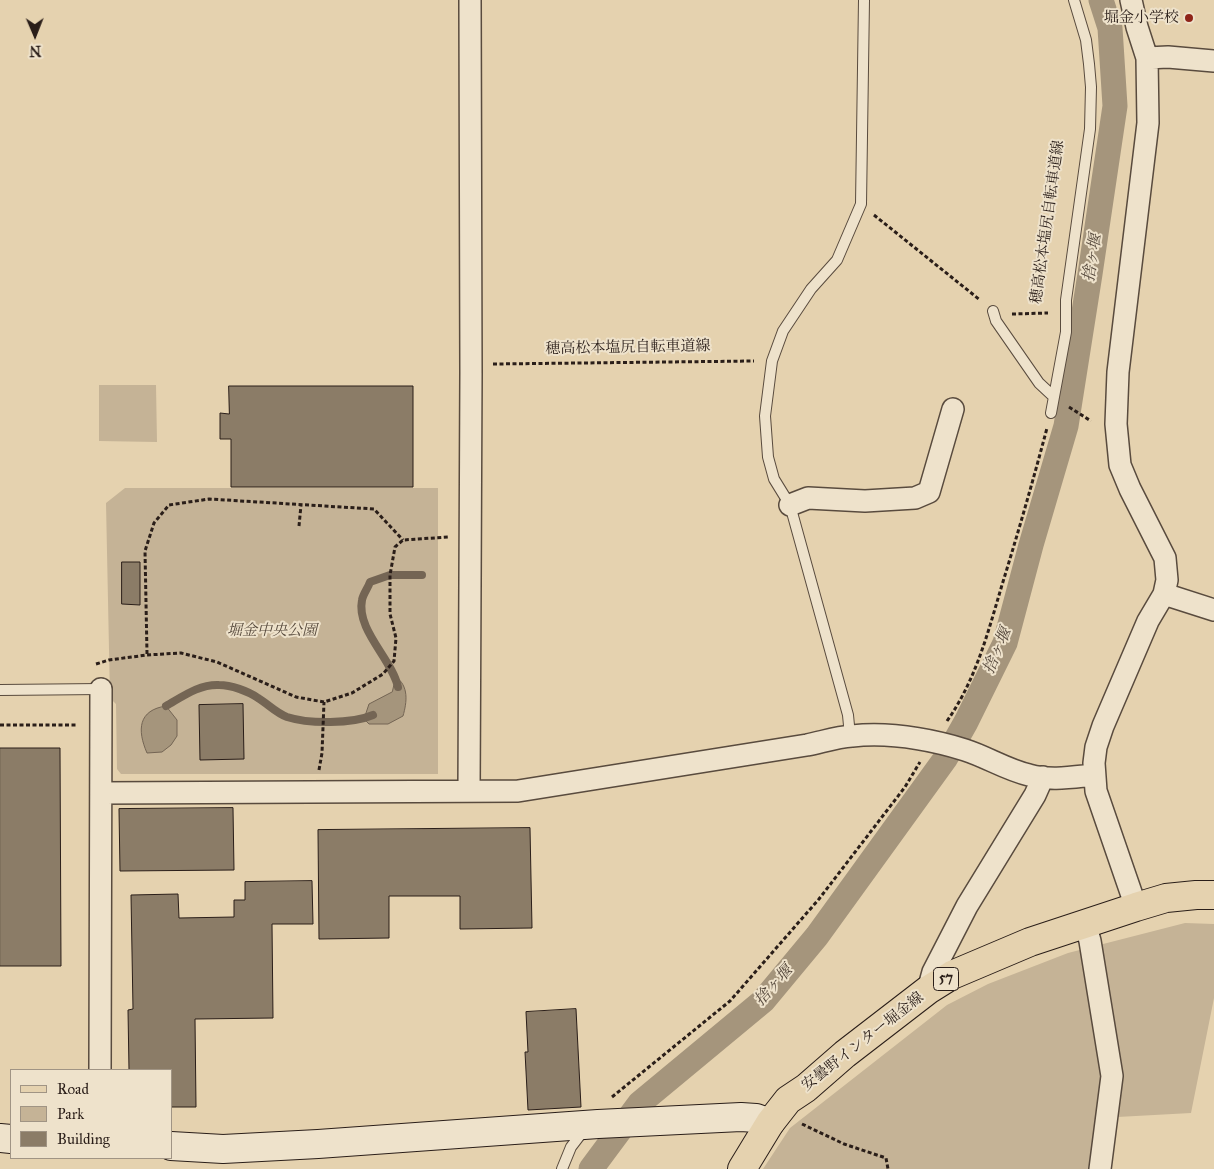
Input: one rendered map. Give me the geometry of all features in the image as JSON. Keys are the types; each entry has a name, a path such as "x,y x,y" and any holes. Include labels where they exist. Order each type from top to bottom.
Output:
{"main road":[{"name":"安曇野インター堀金線","path":"742,1169 784,1122 788,1100 806,1088 928,990 952,975 1030,942 1136,907 1166,898 1214,894"}],"street":[{"path":"469,791 472,373 470,0"},
{"path":"1131,0 1147,58 1148,123 1118,372 1116,424 1119,439 1120,465 1165,558 1168,580 1164,594 1148,620 1102,726 1096,746 1094,775 1096,792 1136,907"},
{"path":"1147,58 1168,57 1214,61"},
{"path":"790,505 808,498 865,501 915,498 929,492 953,409"},
{"path":"1164,594 1214,610"},
{"path":"100,689 102,793 100,1069"},
{"path":"102,793 518,791 807,745 850,736 875,734 899,736 932,750 966,750 1029,775 1043,777 1094,775"},
{"path":"928,990 934,972 967,906 1035,795 1043,777"},
{"path":"1085,923 1090,940 1112,1076 1100,1169"},
{"path":"172,1146 223,1149 327,1144 593,1125 741,1117 784,1122"}],"lane":[{"path":"850,736 848,715 790,505 774,478 768,457 766,416 772,361 783,331 811,289 837,260 861,204 864,0"},
{"path":"1051,413 1066,332 1066,300 1090,116 1091,87 1086,40 1074,0"},
{"path":"993,311 996,321 1039,383 1054,397"},
{"path":"0,690 100,689"},
{"path":"562,1169 571,1147 593,1125"}],"path":[{"path":"861,204 993,311"},
{"name":"穂高松本塩尻自転車道線","path":"993,311 1002,314 1053,313"},
{"name":"穂高松本塩尻自転車道線","path":"484,365 772,361"},
{"path":"1068,406 1091,421"},
{"path":"945,724 956,708 978,664 1051,413"},
{"path":"147,655 145,551 154,523 169,505 209,499 374,509 403,540"},
{"path":"299,526 301,505"},
{"path":"96,664 109,660 147,655 181,653 217,662 296,697 324,702 352,693 383,674 394,661 396,638 390,614 390,575 395,547 403,540 449,537"},
{"path":"317,778 322,753 324,702"},
{"path":"0,726 101,724"},
{"path":"612,1097 730,1002 818,899 932,750"},
{"path":"784,1122 886,1158 888,1169"}],"green space":[{"path":"99,385 156,385 157,442 99,441"},
{"name":"堀金中央公園","path":"125,488 438,488 438,774 121,774 117,769 116,704 110,698 106,503"},
{"path":"1185,923 1214,924 1214,998 1191,1113 1099,1118 1095,1169 763,1169 790,1128 947,1005 988,984 1068,953"}],"shaded area":[{"path":"396,677 403,685 406,695 403,716 388,724 369,724 364,719 369,704 392,692"},
{"path":"166,706 177,720 177,736 171,745 162,752 147,753 142,737 142,722 150,712"}],"building":[{"path":"229,386 413,386 413,487 231,487 231,439 220,439 220,413 229,414"},
{"path":"122,562 140,562 140,605 122,604"},
{"path":"243,704 244,759 200,760 199,705"},
{"path":"0,748 60,748 61,966 0,966"},
{"path":"233,808 234,870 120,871 119,809"},
{"path":"530,828 532,928 460,929 460,896 389,896 389,938 319,939 318,830"},
{"path":"312,881 313,924 272,924 273,1018 195,1019 196,1107 172,1107 172,1069 129,1069 128,1010 133,1009 131,895 178,894 179,918 234,917 234,900 245,900 245,882"},
{"path":"576,1009 581,1107 528,1110 525,1052 528,1052 526,1012"}],"waterway":[{"name":"捨ヶ堰","path":"591,1169 640,1103 763,1001 817,936 945,759 966,722 1005,643 1066,426 1090,274 1115,106 1110,28 1101,0"},
{"path":"398,687 389,666 364,622 362,600 370,582 390,575 422,575"},
{"path":"166,706 198,689 219,685 244,691 283,715 296,719 330,722 354,720 373,715"}],"place":[{"name":"堀金小学校","path":"1189,18"}]}
